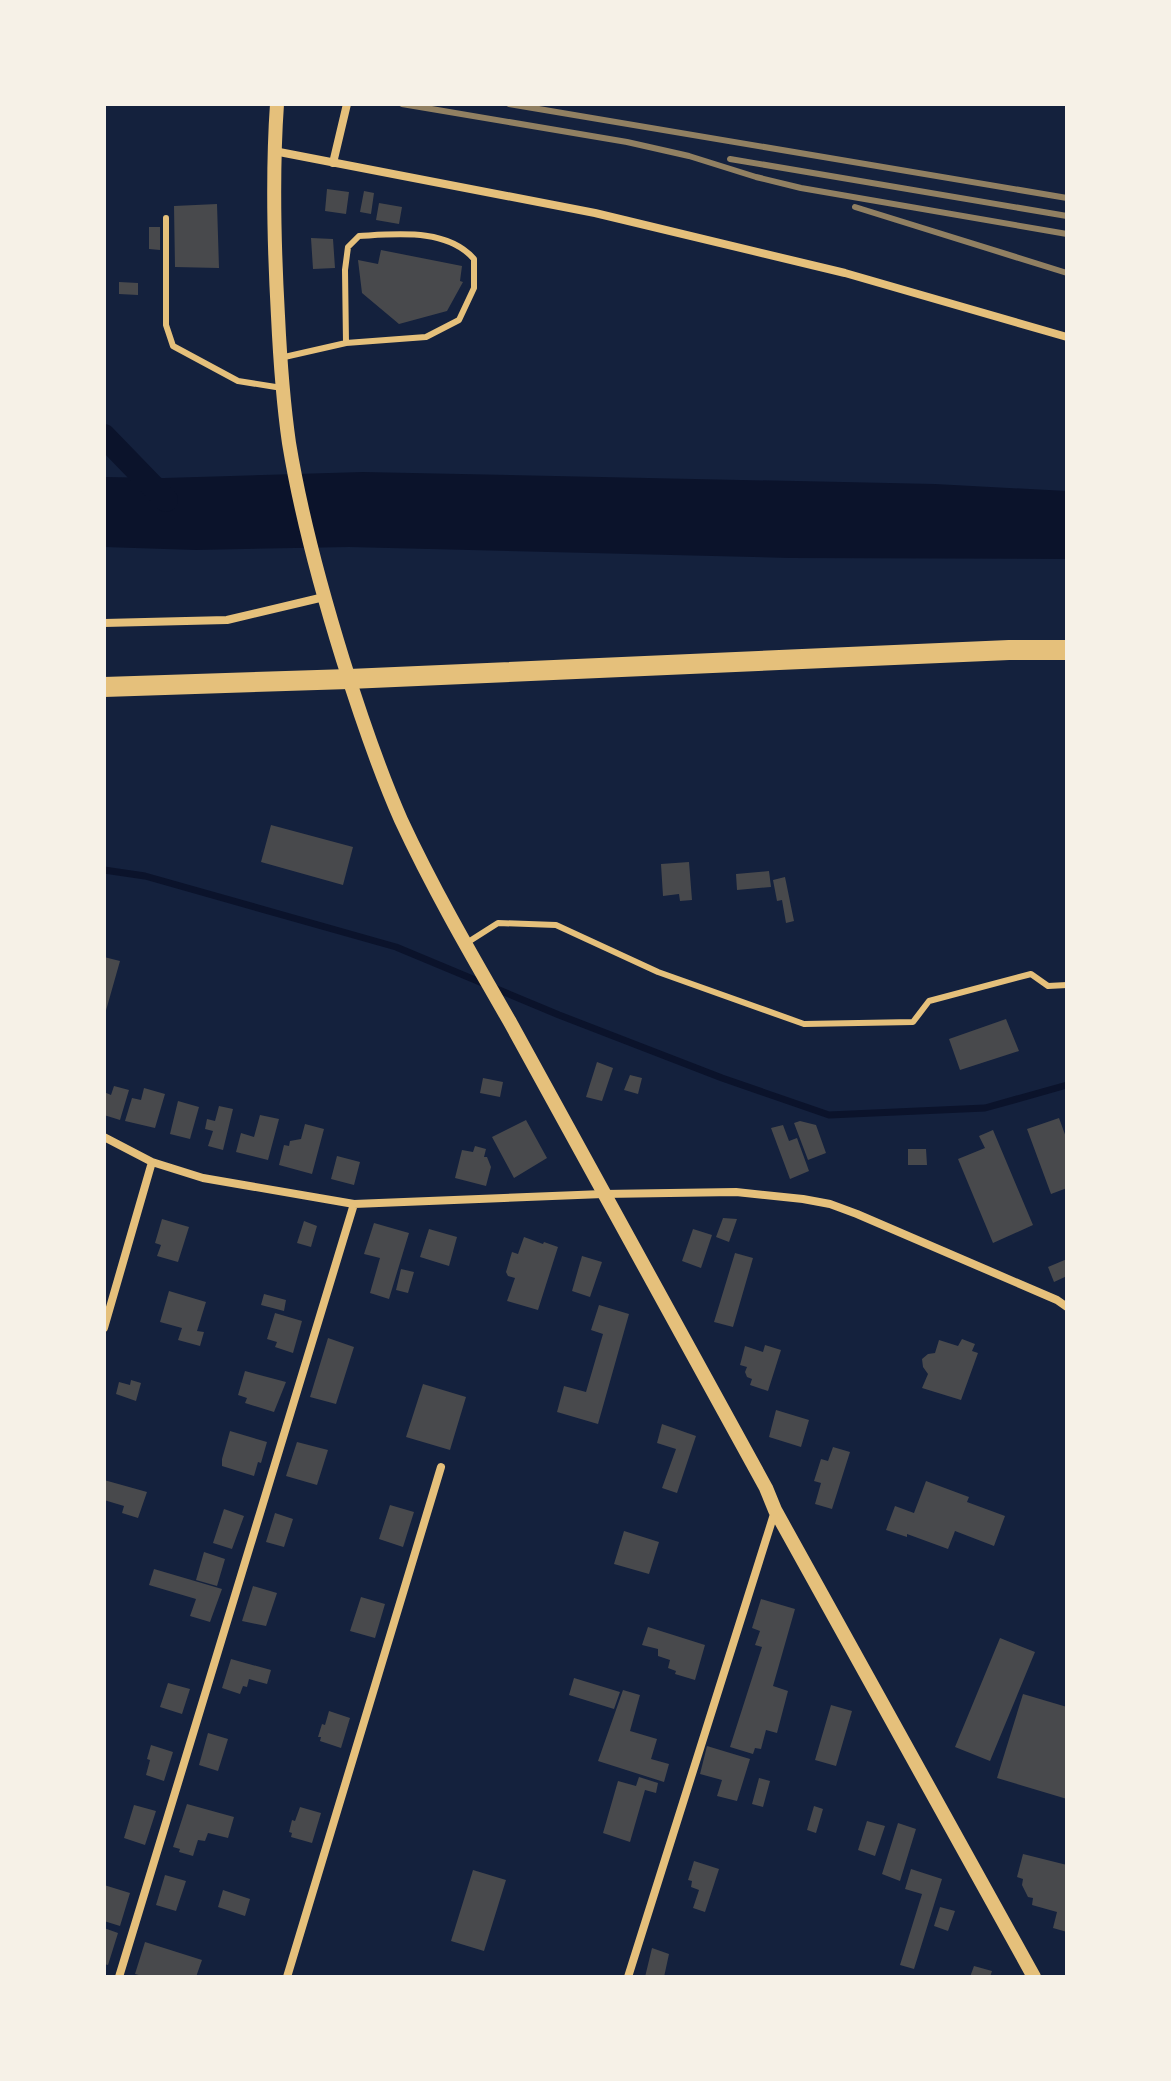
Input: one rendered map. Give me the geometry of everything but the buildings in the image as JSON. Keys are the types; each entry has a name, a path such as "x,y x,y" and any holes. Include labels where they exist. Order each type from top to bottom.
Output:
{"main road":[{"path":"104,687 1067,650"}],"street":[{"path":"277,104 273,212 282,388 290,446 318,576 377,761 402,820 466,946 1034,1977"},
{"path":"333,163 347,104"},
{"path":"274,151 595,213 845,273 1067,337"},
{"path":"104,623 227,620 324,597"},
{"path":"104,1137 152,1162 203,1178 354,1204 736,1192 803,1199 830,1204 857,1214 1067,1307"},
{"path":"104,1328 152,1162"},
{"path":"119,1977 354,1204"},
{"path":"287,1977 441,1467"},
{"path":"628,1977 775,1510"}],"lane":[{"path":"166,218 166,325 173,346 238,381 282,388"},
{"path":"280,358 346,343 426,337 459,320 474,288 474,259 464,247 435,237 395,234 359,236 348,247 345,270 346,343"},
{"path":"466,946 498,923 556,925 658,972 804,1024 913,1022 929,1001 1031,974 1048,986 1067,985"}],"water":[{"path":"363,472 935,484 1067,491 1067,559 790,558 349,547 196,550 104,547 104,477"}],"waterway":[{"path":"104,436 166,500"},
{"path":"104,870 145,876 396,947 559,1015 722,1078 829,1115 985,1108 1067,1085"}],"railway":[{"path":"402,104 627,142 801,188 1067,234"},
{"path":"509,104 1067,198"},
{"path":"730,159 1067,216"},
{"path":"855,207 1067,273"}]}
